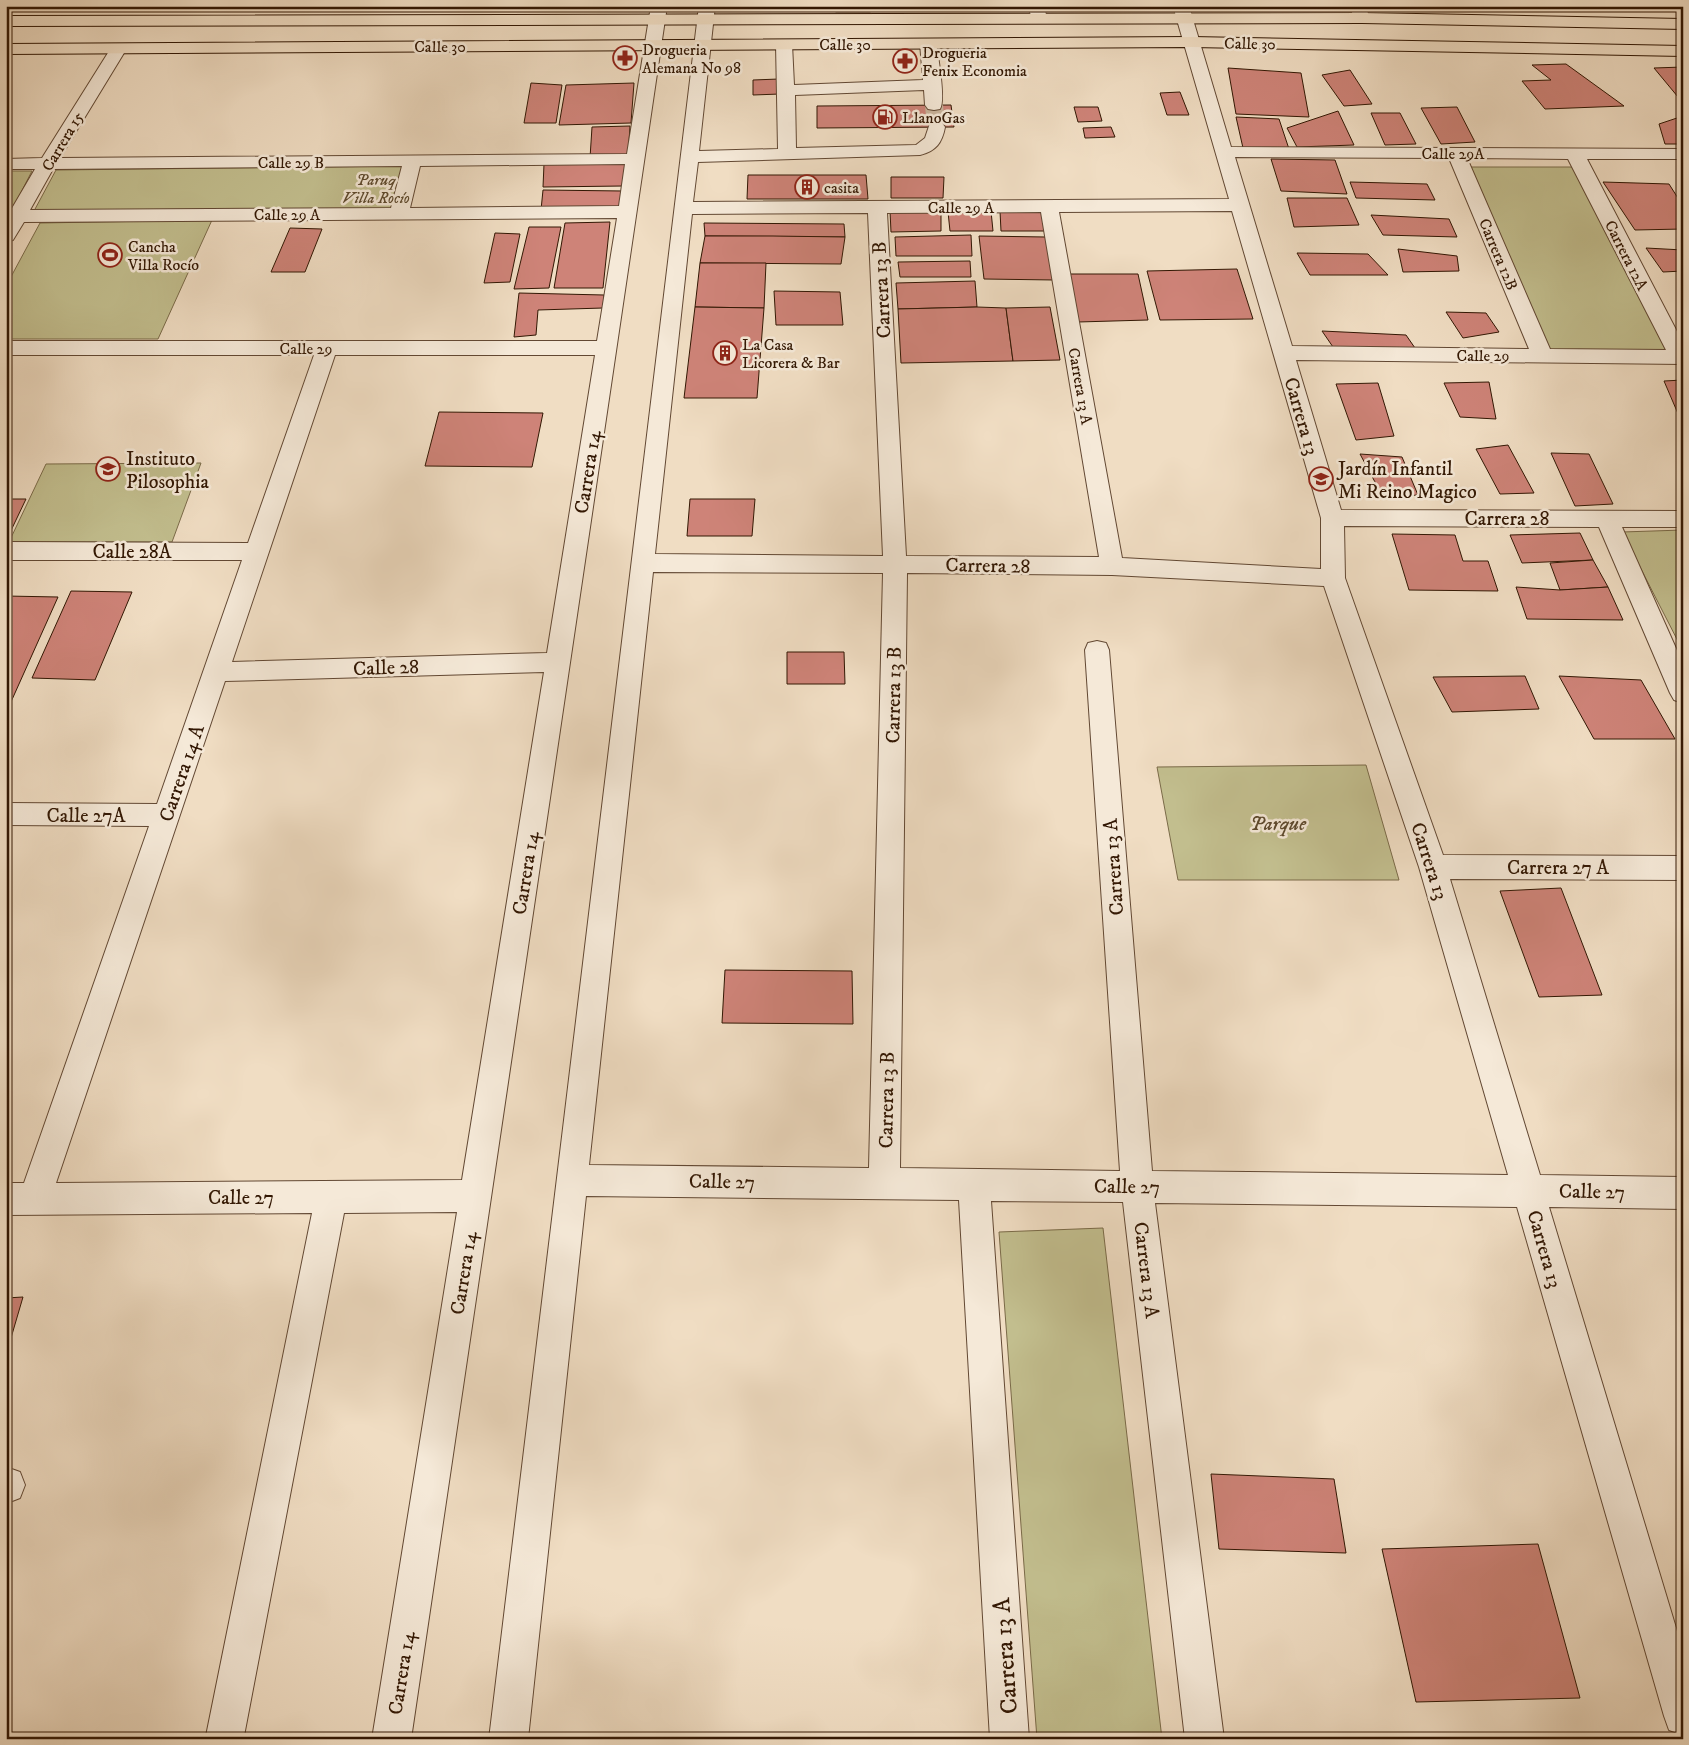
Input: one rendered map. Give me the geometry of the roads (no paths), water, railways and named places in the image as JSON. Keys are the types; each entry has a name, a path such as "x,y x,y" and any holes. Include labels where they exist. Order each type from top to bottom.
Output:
{"main road":[{"name":"Calle 30","path":"6,21 705,23 1037,13 1359,12 1683,24"},
{"name":"Calle 30","path":"6,49 120,48 656,23 705,23 784,44 1192,42 1683,51"}],"street":[{"name":"Carrera 13","path":"1183,12 1332,518 1334,578 1433,867 1683,1716"},
{"name":"Carrera 14","path":"391,1739 656,23"},
{"path":"508,1739 705,23"},
{"path":"928,43 934,105"},
{"path":"784,44 787,154"},
{"name":"Carrera 15","path":"6,236 12,216 120,48"},
{"path":"786,90 933,85"},
{"path":"690,157 920,150 934,140 936,127"},
{"name":"Calle 29A","path":"1224,152 1683,154"},
{"name":"Carrera 12B","path":"1456,153 1542,356"},
{"name":"Carrera 12A","path":"1575,154 1681,356"},
{"name":"Calle 29 B","path":"6,164 635,159"},
{"path":"399,214 412,161"},
{"name":"Calle 29 A","path":"683,208 1240,205"},
{"name":"Carrera 13 A","path":"1049,206 1112,566"},
{"name":"Carrera 13 B","path":"877,207 895,563 884,1183"},
{"name":"Calle 29 A","path":"12,216 627,212"},
{"name":"Calle 29","path":"6,348 606,348"},
{"name":"Carrera 14 A","path":"21,1198 166,815 327,348"},
{"name":"Calle 29","path":"1283,354 1681,356"},
{"name":"Carrera 28","path":"1332,518 1683,518"},
{"path":"1607,518 1683,692"},
{"name":"Calle 28A","path":"6,551 257,552"},
{"name":"Carrera 28","path":"643,563 895,563 1112,566 1334,578"},
{"name":"Carrera 13 A","path":"1097,650 1137,1186 1205,1739"},
{"name":"Calle 28","path":"215,672 558,662"},
{"name":"Calle 27A","path":"6,814 166,815"},
{"name":"Carrera 27 A","path":"1433,867 1683,868"},
{"name":"Calle 27","path":"572,1180 1683,1192"},
{"name":"Carrera 13 A","path":"974,1184 1010,1739"},
{"name":"Calle 27","path":"21,1198 456,1196 475,1194"},
{"path":"225,1736 331,1196"}],"tunnel":[{"path":"934,105 936,127"}],"place":[{"name":"Drogueria Alemana No 98","path":"625,58"},
{"name":"Drogueria Fenix Economia","path":"905,61"},
{"name":"LlanoGas","path":"885,117"},
{"name":"casita","path":"807,187"},
{"name":"Cancha Villa Rocío","path":"110,255"},
{"name":"La Casa Licorera & Bar","path":"725,353"},
{"name":"Instituto Pilosophia","path":"108,469"},
{"name":"Jardín Infantil Mi Reino Magico","path":"1321,479"}],"park label":[{"name":"Paruq Villa Rocío","path":"376,188"},
{"name":"Parque","path":"1278,823"}]}
